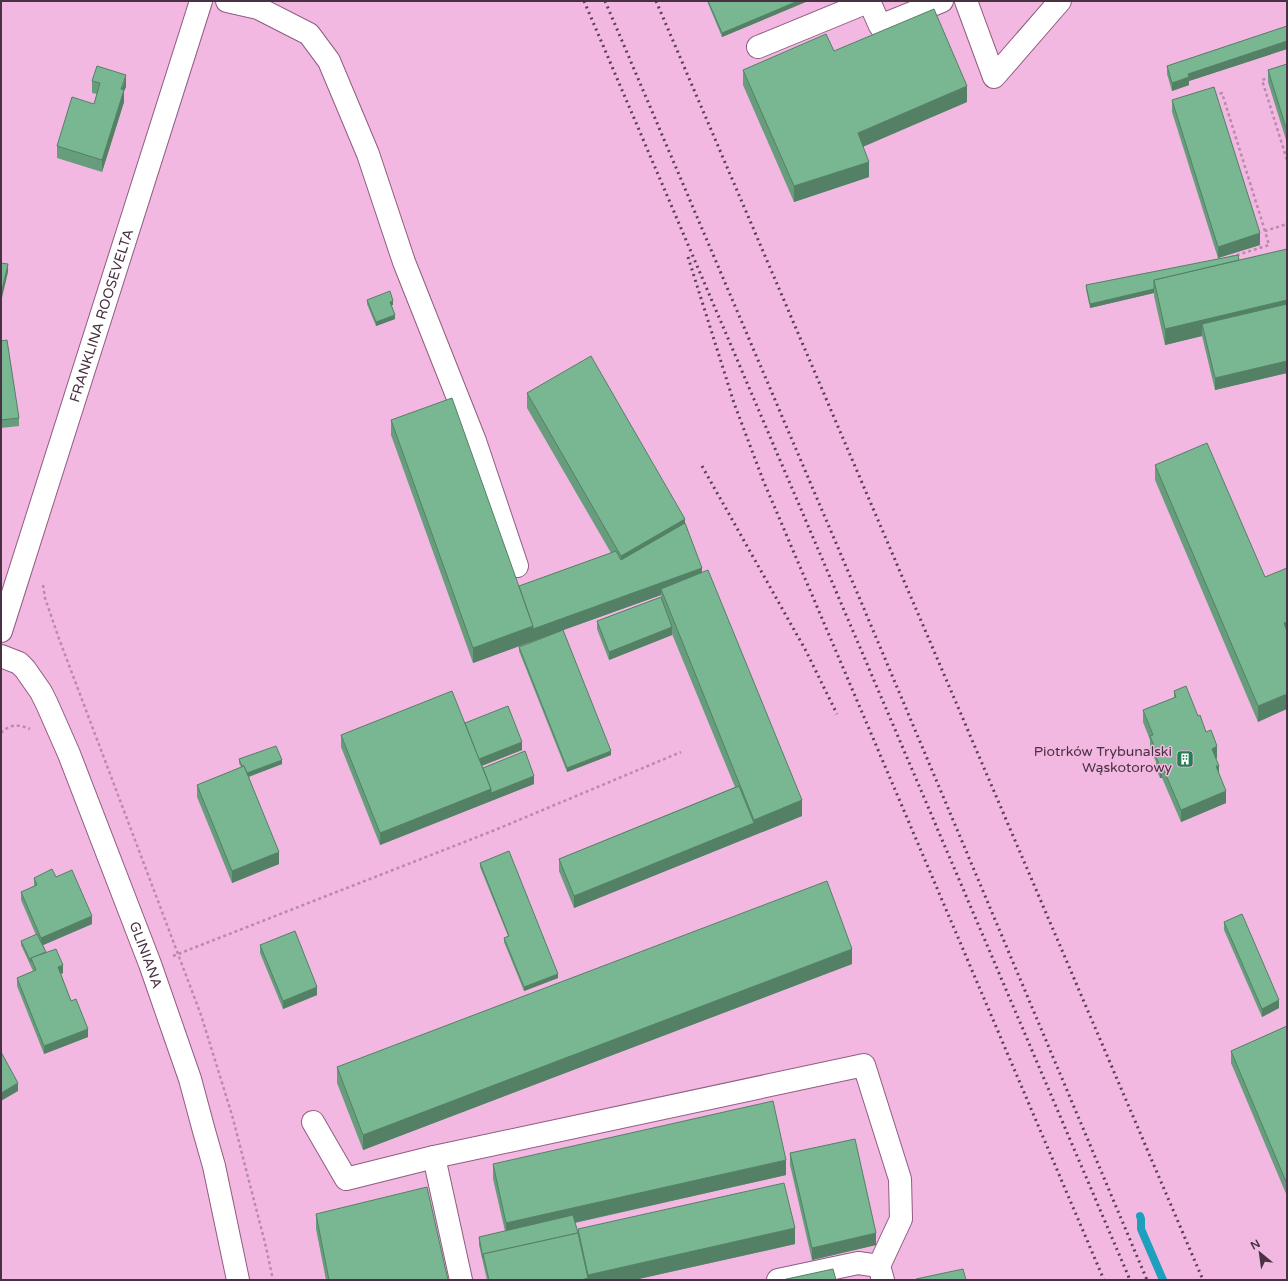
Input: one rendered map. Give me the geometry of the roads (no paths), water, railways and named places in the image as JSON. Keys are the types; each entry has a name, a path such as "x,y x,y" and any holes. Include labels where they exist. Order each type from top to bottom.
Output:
{"street":[{"name":"FRANKLINA ROOSEVELTA","path":"1,631 201,1"},
{"path":"227,1 258,8 309,34 329,61 368,154 404,262 475,441 517,566"},
{"path":"758,47 870,1 880,26 942,1"},
{"path":"966,1 994,77 1060,1"},
{"name":"GLINIANA","path":"1,656 19,663 25,669 41,692 47,704 69,754 150,964 190,1080 214,1166 238,1280"},
{"path":"313,1122 346,1179 434,1157 864,1065 900,1179 901,1218 881,1273 858,1263 778,1280"},
{"path":"434,1157 461,1280"}],"waterway":[{"path":"1140,1216 1141,1229 1163,1280"}],"railway":[{"path":"584,1 1130,1280"},
{"path":"605,1 859,597 1147,1280"},
{"path":"656,1 1203,1280"},
{"path":"688,257 734,403 763,480 1104,1280"},
{"path":"702,466 806,651 837,714"}],"place":[{"name":"Piotrków Trybunalski Wąskotorowy","path":"1185,759"}]}
